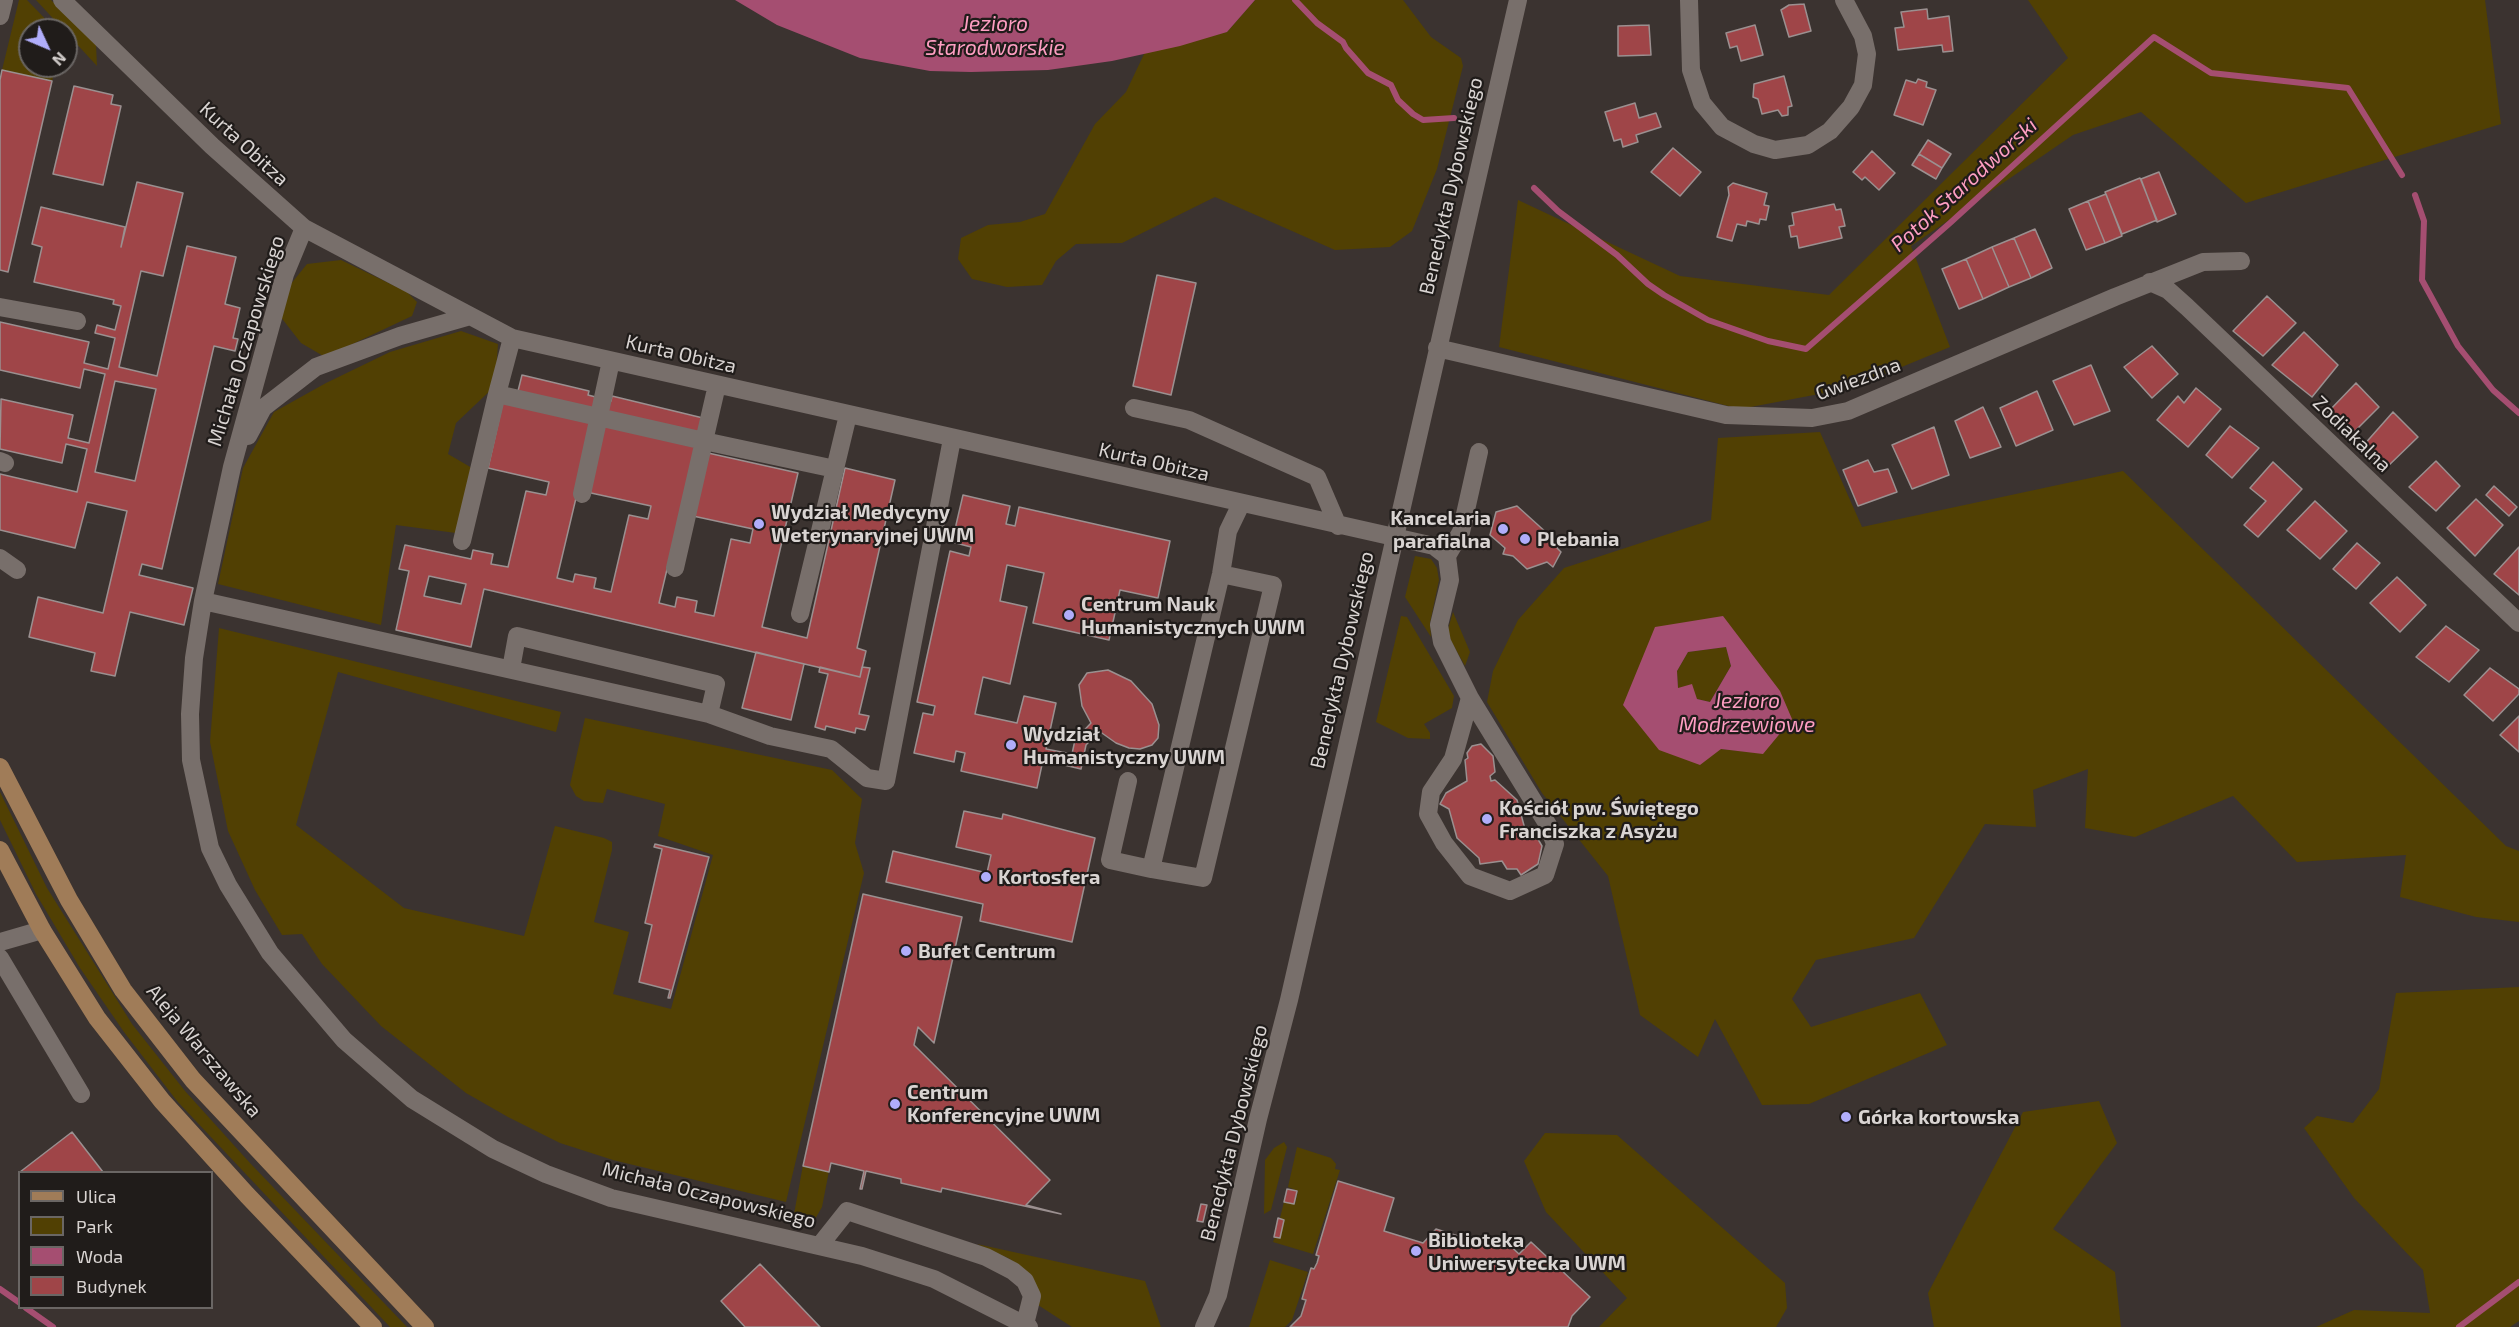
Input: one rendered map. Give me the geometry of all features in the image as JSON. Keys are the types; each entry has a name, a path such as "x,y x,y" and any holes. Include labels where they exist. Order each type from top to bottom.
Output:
{"main road":[{"name":"Aleja Warszawska","path":"0,767 69,900 123,990 194,1080 425,1327"},
{"path":"0,850 42,930 97,1018 162,1101 247,1195 373,1327"}],"street":[{"path":"0,16 4,0"},
{"name":"Kurta Obitza","path":"62,0 212,146 304,228 512,338 1434,546 1447,556"},
{"name":"Benedykta Dybowskiego","path":"1204,1327 1218,1296 1258,1119 1289,1000 1518,0"},
{"path":"1689,0 1691,70 1702,103 1722,127 1754,144 1775,150 1808,145 1830,131 1851,107 1863,85 1868,54 1863,36 1844,0"},
{"name":"Michała Oczapowskiego","path":"304,228 285,274 231,467 203,601 194,658 190,745 210,848 228,885 270,953 344,1040 412,1099 493,1149 546,1174 611,1198 820,1245 934,1279 1027,1326"},
{"name":"Gwiezdna","path":"1437,348 1726,414 1812,418 1848,411 2203,262 2241,261"},
{"name":"Zodiakalna","path":"2151,282 2168,290 2187,307 2519,623"},
{"path":"0,307 77,321"},
{"name":"Michała Oczapowskiego","path":"231,467 263,408 316,367 400,336 470,316"},
{"path":"462,541 512,338"},
{"path":"582,494 611,361"},
{"path":"675,568 717,385"},
{"path":"497,394 835,469"},
{"path":"1134,408 1189,420 1317,477 1338,526"},
{"path":"800,614 848,415"},
{"path":"203,601 709,714 770,736 831,749 867,778 886,781 952,439"},
{"path":"1470,698 1453,759 1431,792 1428,814 1444,843 1470,876 1510,891 1545,875 1556,844 1548,825 1470,698 1442,642 1439,626 1450,580 1447,556 1461,532 1479,452"},
{"path":"1151,869 1221,574 1228,531 1241,504"},
{"path":"0,558 16,570"},
{"path":"1128,781 1110,860 1203,878 1272,585 1221,574"},
{"path":"511,669 517,636 716,684 709,714"},
{"path":"0,942 42,930"},
{"path":"0,958 81,1094"},
{"path":"820,1245 848,1211 986,1257 1013,1271 1026,1281 1032,1296 1027,1326"}],"green space":[{"path":"19,0 27,0 44,18 18,18 18,74 2,70"},
{"path":"36,0 51,0 69,18 53,18"},
{"path":"1255,0 1403,0 1431,37 1461,58 1463,66 1437,169 1412,231 1390,247 1335,250 1215,197 1122,243 1076,244 1056,261 1042,285 1007,287 972,279 958,259 961,238 988,225 1020,222 1045,214 1095,124 1126,92 1145,52 1227,32"},
{"path":"2028,0 2485,0 2501,124 2246,203 2141,112 2073,135 1911,246 1950,347 1851,388 1740,409 1499,347 1518,200 1680,276 1829,295 2068,58"},
{"path":"78,27 96,45 97,66 78,45"},
{"path":"341,260 407,292 417,302 412,316 325,357 301,343 280,316 290,285 307,264"},
{"path":"461,331 498,344 495,386 456,423 448,454 472,468 456,533 396,525 381,625 218,584 243,468 274,412 326,383 390,352"},
{"path":"1820,432 1862,527 2123,471 2506,846 2519,851 2519,922 2476,917 2400,897 2406,855 2297,862 2233,796 2135,837 2085,828 2088,769 2033,790 2036,827 1985,824 1914,938 1816,960 1792,999 1811,1027 1920,993 1947,1045 1809,1104 1762,1105 1715,1019 1698,1057 1640,1015 1608,876 1542,793 1487,702 1493,671 1518,620 1564,568 1711,520 1718,438","holes":["1723,616 1763,753 1721,749 1623,705"]},
{"path":"1415,556 1431,559 1437,568 1439,580 1430,623 1431,637 1405,597"},
{"path":"1453,612 1470,652 1465,666 1450,639 1448,629"},
{"path":"1401,616 1407,617 1454,696 1452,708 1424,724 1430,733 1430,739 1408,738 1376,722"},
{"path":"219,628 561,712 556,732 338,672 296,825 404,908 524,936 555,826 612,842 594,922 629,932 613,994 671,1009 713,855 658,836 665,804 607,789 603,803 584,801 576,796 570,785 585,718 832,770 862,799 855,843 864,873 786,1202 613,1160 560,1143 508,1117 466,1093 381,1026 322,964 302,934 282,935 255,890 228,831 210,742"},
{"path":"1726,647 1731,666 1710,702 1697,699 1678,688 1677,671 1688,652"},
{"path":"0,792 47,888 132,1024 185,1091 250,1163 407,1327 390,1327 177,1101 124,1032 80,968 36,894 0,820"},
{"path":"2519,987 2519,1321 2510,1327 2316,1327 2354,1310 2430,1313 2423,1270 2354,1198 2304,1128 2317,1116 2353,1123 2379,1089 2396,993"},
{"path":"2099,1101 2117,1143 2053,1229 2115,1272 2121,1327 1934,1327 1928,1293 2023,1112"},
{"path":"1545,1133 1617,1135 1785,1283 1787,1308 1776,1327 1599,1327 1627,1298 1546,1212 1524,1161"},
{"path":"1284,1142 1287,1147 1271,1210 1264,1214 1265,1160 1274,1148"},
{"path":"1297,1147 1331,1158 1336,1164 1335,1169 1340,1170 1313,1254 1273,1242 1275,1237 1280,1238 1284,1220 1280,1218 1284,1202 1295,1204 1298,1191 1288,1187"},
{"path":"803,1165 829,1171 822,1207 814,1221 794,1214"},
{"path":"977,1244 1145,1281 1161,1327 1072,1327 1035,1303 1020,1266"},
{"path":"1270,1260 1308,1272 1292,1320 1285,1327 1249,1327"}],"water":[{"name":"Jezioro Starodworskie","path":"735,0 1255,0 1227,32 1180,46 1112,61 1048,70 971,72 930,71 860,58 777,25"},
{"name":"Jezioro Modrzewiowe","path":"1723,616 1780,691 1792,719 1763,754 1721,749 1700,765 1659,750 1623,705 1655,627","holes":["1726,647 1731,666 1710,702 1697,699 1692,684 1678,688 1677,671 1688,652"]}],"building":[{"path":"1804,4 1811,31 1789,37 1781,10 1789,5"},
{"path":"1927,9 1928,19 1949,16 1953,51 1943,52 1942,45 1898,50 1895,28 1904,27 1901,12"},
{"path":"1649,25 1651,55 1618,56 1618,26"},
{"path":"1755,25 1763,55 1741,61 1737,46 1730,48 1726,33"},
{"path":"2,70 18,74 18,78 52,81 8,272 0,270 0,80"},
{"path":"1784,76 1792,106 1788,107 1788,115 1782,116 1778,110 1762,114 1758,99 1753,97 1754,84"},
{"path":"1918,79 1927,82 1926,87 1936,90 1923,125 1894,115 1906,80 1916,83"},
{"path":"74,86 113,95 111,104 121,106 103,185 53,174"},
{"path":"1635,103 1639,118 1656,113 1661,127 1636,135 1638,142 1623,147 1621,139 1614,141 1605,112"},
{"path":"1928,140 1951,154 1942,168 1919,154"},
{"path":"1673,148 1701,172 1680,196 1651,172"},
{"path":"1872,151 1895,173 1879,190 1865,177 1862,180 1853,172"},
{"path":"1919,154 1942,168 1936,179 1912,165"},
{"path":"2159,172 2176,214 2157,222 2141,179"},
{"path":"2140,178 2157,220 2122,234 2105,192"},
{"path":"137,182 183,193 163,276 141,271 119,367 157,376 187,246 236,257 225,304 240,308 233,338 238,339 235,351 214,346 162,569 142,564 139,575 193,588 184,625 130,612 115,676 91,671 95,653 29,637 38,597 103,613 127,511 87,502 75,548 0,530 0,474 77,492 87,449 66,444 62,463 0,449 1,399 73,415 68,438 89,443 105,374 84,369 80,388 0,370 0,322 89,342 84,363 108,369 115,338 95,333 97,325 115,330 121,306 113,304 114,300 34,282 42,247 32,244 41,207 125,227 121,247","holes":["115,381 156,389 135,481 95,472"]},
{"path":"1733,183 1767,193 1764,205 1769,206 1766,220 1760,219 1759,224 1747,221 1746,226 1737,224 1732,241 1717,237 1729,195 1728,187"},
{"path":"2106,194 2122,236 2105,243 2088,201"},
{"path":"2088,201 2105,243 2086,250 2069,209"},
{"path":"1834,204 1836,210 1841,209 1845,226 1839,227 1842,238 1799,248 1797,236 1791,237 1789,226 1794,225 1792,213"},
{"path":"2035,229 2052,268 2031,278 2014,238"},
{"path":"2014,238 2031,278 2009,287 1992,247"},
{"path":"1992,247 2009,287 1983,299 1966,259"},
{"path":"1966,259 1983,299 1959,309 1942,269"},
{"path":"1157,275 1196,283 1171,395 1133,386"},
{"path":"2267,296 2296,323 2263,356 2233,331"},
{"path":"2304,332 2338,365 2312,397 2272,365"},
{"path":"2152,346 2178,374 2152,398 2124,367"},
{"path":"2091,365 2110,411 2074,425 2053,381"},
{"name":"Wydział Medycyny Weterynaryjnej UWM","path":"522,375 589,391 588,395 611,401 612,396 703,418 659,603 675,607 677,597 697,601 695,612 714,616 731,539 750,543 753,529 693,516 708,453 798,473 762,627 807,638 845,468 895,480 857,648 866,651 860,677 484,589 471,647 396,630 409,571 399,569 405,545 471,559 473,550 493,554 491,564 508,567 526,491 546,495 549,482 488,468 505,392 517,395","holes":["586,456 591,493 651,506 648,519 629,515 611,592 594,588 596,578 575,574 573,582 557,578","429,576 466,584 461,604 424,596"]},
{"path":"2356,383 2379,407 2352,434 2328,412"},
{"path":"2196,388 2221,409 2188,447 2157,420 2178,396 2184,403"},
{"path":"2037,391 2053,430 2016,446 2000,408"},
{"path":"1983,407 2001,447 1970,458 1955,421"},
{"path":"2393,412 2418,437 2385,469 2362,447"},
{"path":"2230,426 2259,448 2232,478 2206,455"},
{"path":"1934,427 1949,475 1912,489 1892,445"},
{"path":"1868,460 1874,472 1888,469 1897,492 1858,506 1843,470"},
{"path":"2436,461 2460,486 2436,511 2409,487"},
{"path":"2273,462 2302,489 2258,537 2244,525 2266,501 2250,488"},
{"path":"2494,486 2517,507 2509,516 2486,495"},
{"path":"963,495 1010,506 1006,524 1015,526 1019,507 1170,541 1158,598 1120,590 1109,640 1033,623 1044,573 1007,565 1000,601 1027,607 1010,684 983,677 975,714 1017,723 1024,696 1056,703 1046,749 1072,754 1075,740 1091,723 1082,706 1079,685 1087,673 1108,670 1131,681 1152,704 1159,725 1158,738 1152,745 1140,749 1129,748 1116,743 1099,731 1086,745 1081,769 1043,760 1037,788 961,771 965,753 956,751 954,762 914,753 923,713 933,715 935,706 917,702 950,551 969,556 971,547 952,542"},
{"path":"2476,499 2503,525 2475,556 2447,528"},
{"path":"2315,501 2347,531 2320,559 2287,530"},
{"name":"Plebania","path":"1517,506 1559,544 1557,548 1561,552 1553,567 1547,562 1527,569 1513,556 1503,554 1505,548 1490,535 1496,512"},
{"path":"2357,543 2380,563 2356,589 2333,569"},
{"path":"2519,547 2519,595 2494,574"},
{"path":"2397,577 2426,605 2400,632 2370,603"},
{"path":"2446,626 2479,650 2449,682 2416,657"},
{"path":"756,652 804,664 791,720 742,708"},
{"path":"820,667 860,677 862,667 870,668 859,714 869,716 865,730 856,728 855,733 826,726 825,730 815,727 828,674 819,672"},
{"path":"2490,668 2519,689 2519,694 2493,721 2464,695"},
{"path":"2519,716 2519,752 2500,735"},
{"name":"Kościół pw. Świętego Franciszka z Asyżu","path":"1481,744 1493,756 1495,772 1490,776 1491,781 1495,780 1517,800 1525,829 1532,829 1542,846 1538,864 1521,875 1517,869 1507,869 1502,861 1480,864 1479,858 1457,838 1449,809 1440,804 1446,793 1467,781 1465,760 1468,758 1467,753 1472,746"},
{"name":"Kortosfera","path":"964,811 1002,819 1003,814 1095,838 1072,942 980,921 983,904 886,882 893,851 987,873 991,855 956,847"},
{"path":"655,844 709,857 670,998 668,998 670,990 639,982 652,925 645,923 662,849 654,847"},
{"name":"Centrum Konferencyjne UWM","path":"863,894 962,917 934,1043 918,1027 914,1045 1050,1180 1026,1205 1061,1214 942,1188 941,1192 901,1183 901,1179 866,1171 862,1189 860,1189 864,1171 831,1163 829,1172 803,1166"},
{"path":"72,1132 102,1171 21,1171"},
{"name":"Biblioteka Uniwersytecka UWM","path":"1338,1181 1394,1198 1384,1231 1423,1243 1436,1229 1496,1248 1504,1240 1519,1254 1531,1242 1590,1297 1572,1316 1568,1327 1290,1327 1301,1316 1306,1300 1302,1299 1311,1268 1314,1269 1317,1263 1319,1256 1316,1255"},
{"path":"1287,1189 1297,1191 1294,1204 1284,1202"},
{"path":"1201,1204 1207,1205 1203,1222 1197,1221"},
{"path":"1278,1218 1284,1220 1280,1238 1274,1237"},
{"path":"760,1264 820,1327 745,1327 721,1301"}],"waterway":[{"name":"Potok Starodworski","path":"1295,0 1317,23 1343,42 1368,73 1391,85 1398,100 1413,114 1423,120 1454,118"},
{"name":"Potok Starodworski","path":"1534,188 1558,211 1617,255 1648,284 1664,295 1708,320 1768,341 1806,349 1950,223 2154,37 2211,73 2348,88 2402,175"},
{"name":"Potok Starodworski","path":"2415,195 2424,221 2422,280 2458,346 2493,390 2519,413"},
{"path":"2459,1327 2519,1282"},
{"path":"0,1289 18,1302"},
{"path":"27,1309 53,1327"}],"place":[{"name":"Wydział Medycyny Weterynaryjnej UWM","path":"759,524"},
{"name":"Kancelaria parafialna","path":"1503,529"},
{"name":"Plebania","path":"1525,539"},
{"name":"Centrum Nauk Humanistycznych UWM","path":"1069,615"},
{"name":"Wydział Humanistyczny UWM","path":"1011,745"},
{"name":"Kościół pw. Świętego Franciszka z Asyżu","path":"1487,819"},
{"name":"Kortosfera","path":"986,877"},
{"name":"Bufet Centrum","path":"906,951"},
{"name":"Centrum Konferencyjne UWM","path":"895,1104"},
{"name":"Górka kortowska","path":"1846,1117"},
{"name":"Biblioteka Uniwersytecka UWM","path":"1416,1251"}]}
